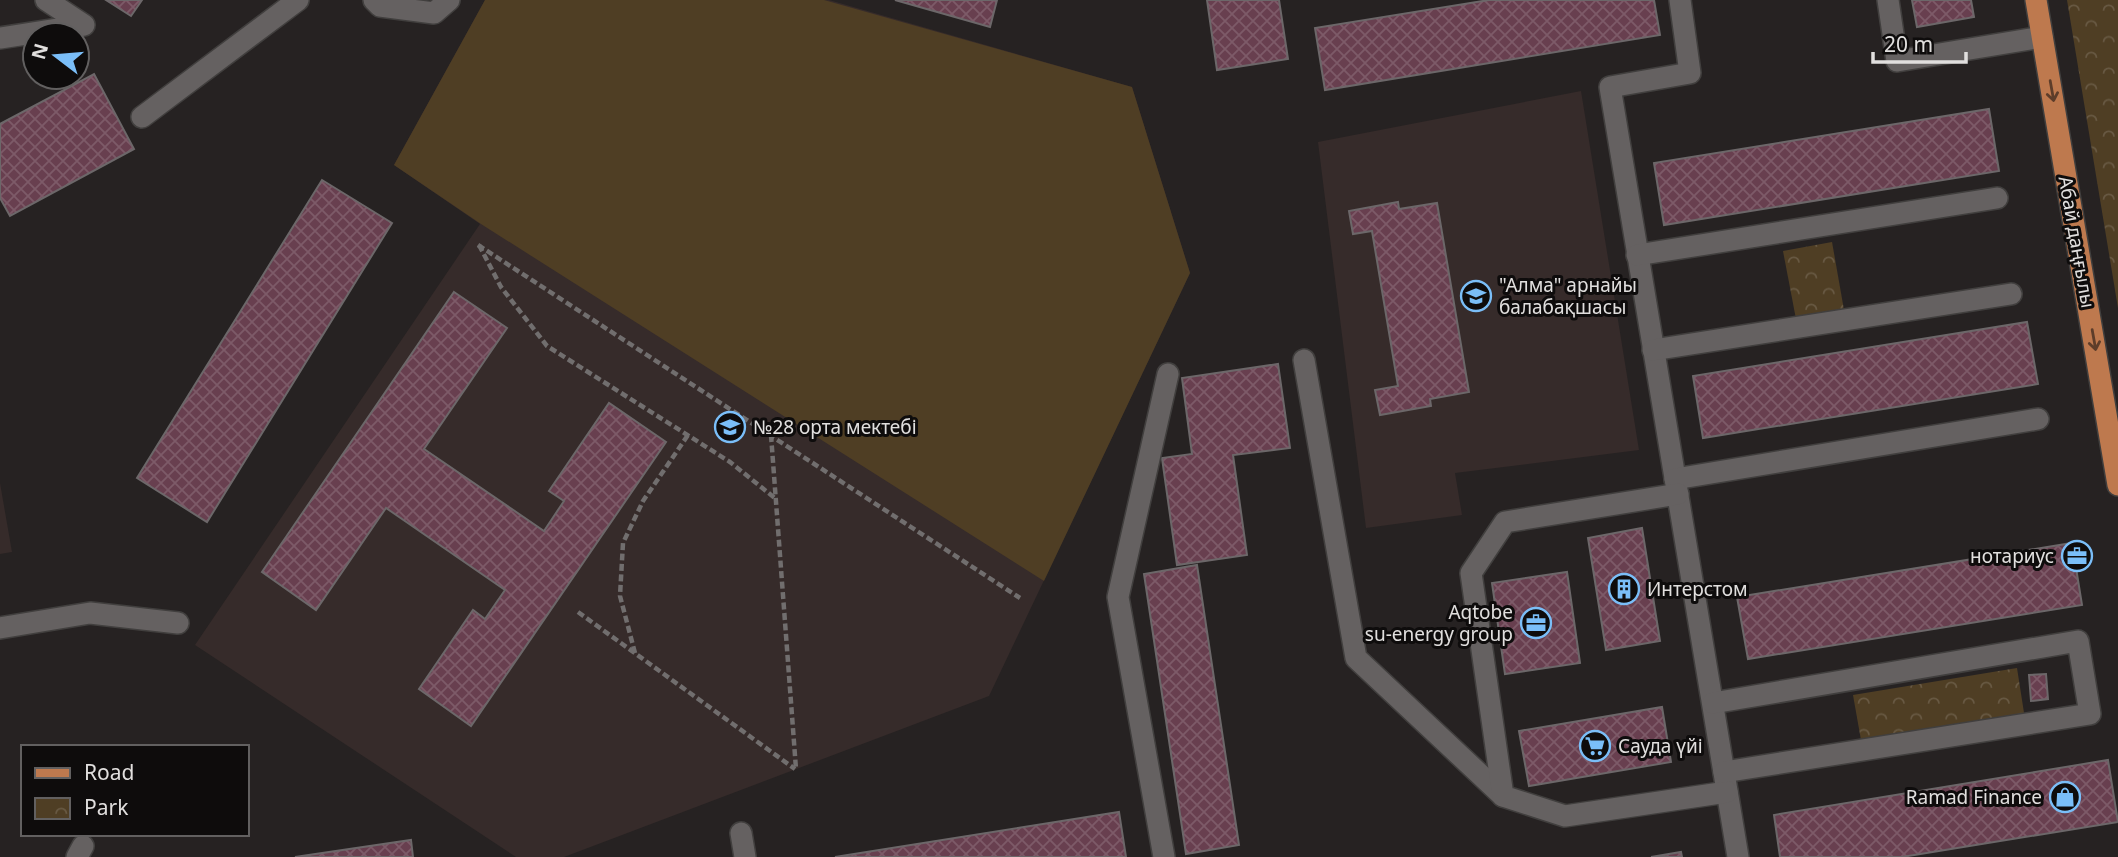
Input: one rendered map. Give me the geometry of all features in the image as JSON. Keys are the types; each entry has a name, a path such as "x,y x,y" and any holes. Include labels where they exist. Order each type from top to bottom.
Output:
{"main road":[{"name":"Абай даңғылы","path":"2036,0 2118,485"}],"lane":[{"path":"0,38 84,25 46,0"},
{"path":"142,117 298,0"},
{"path":"374,0 380,6 434,13 449,0"},
{"path":"1680,0 1690,73 1609,87 1738,857"},
{"path":"1888,0 1897,61 2042,37"},
{"path":"1637,255 1997,198"},
{"path":"1653,350 2011,294"},
{"path":"1304,360 1356,658 1503,796 1565,816 1726,782 2090,714 2078,641 1713,703"},
{"path":"1164,857 1118,597 1168,374"},
{"path":"1503,796 1471,573 1505,522 2038,419"},
{"path":"0,628 90,613 178,623"},
{"path":"741,833 745,857"}],"path":[{"path":"776,499 730,462 547,346 501,287 478,245 1020,598"},
{"path":"636,653 620,596 622,543 643,501 688,435"},
{"path":"579,612 796,769 771,435"}],"shaded area":[{"name":"№28 орта мектебі","path":"485,0 829,0 1132,87 1190,273 989,696 564,857 516,857 195,645 480,224 394,165"},
{"name":"\"Алма\" арнайы балабақшасы","path":"1581,91 1639,450 1455,473 1462,515 1366,528 1318,142"},
{"path":"0,483 12,552 0,554"}],"green space":[{"path":"485,0 824,0 1132,87 1190,273 1044,581 481,224 394,165"},
{"path":"2067,0 2118,0 2118,308"},
{"path":"1832,242 1844,310 1796,319 1783,251"},
{"path":"2017,668 2024,713 1861,740 1853,695"}],"building":[{"path":"106,0 142,0 131,16"},
{"path":"895,0 997,0 990,27"},
{"path":"1207,0 1279,0 1288,59 1217,70"},
{"path":"1489,0 1654,0 1660,35 1325,90 1315,28"},
{"path":"1912,0 1971,0 1974,17 1917,27"},
{"path":"94,74 134,149 10,216 0,198 0,124 62,91 91,91 91,76"},
{"path":"1989,109 1999,171 1664,225 1654,163"},
{"path":"322,180 392,223 207,522 137,478"},
{"path":"1398,202 1399,209 1437,203 1469,392 1430,399 1431,406 1380,415 1375,390 1398,386 1372,231 1353,234 1349,211"},
{"path":"454,292 507,328 424,449 544,531 564,501 549,491 609,403 666,442 471,726 419,689 473,610 485,619 505,590 386,508 316,610 262,572"},
{"path":"2027,322 2038,384 1703,438 1693,376"},
{"path":"1278,364 1290,448 1233,455 1247,555 1177,565 1162,458 1192,454 1182,378"},
{"name":"Интерстом","path":"1642,528 1660,641 1606,650 1588,538"},
{"path":"2072,543 2082,605 1748,659 1737,597"},
{"path":"1197,565 1239,845 1186,854 1144,574"},
{"name":"Aqtobe su-energy group","path":"1567,572 1580,663 1505,674 1492,583"},
{"path":"2046,674 2048,699 2031,701 2029,675"},
{"name":"Сауда үйі","path":"1662,707 1671,762 1529,786 1519,731"},
{"path":"2108,760 2118,822 1902,857 1780,857 1774,815"},
{"path":"1119,812 1126,857 835,857"},
{"path":"411,840 413,857 295,857"},
{"path":"1681,852 1682,857 1651,857"}],"place":[{"name":"\"Алма\" арнайы балабақшасы","path":"1476,296"},
{"name":"№28 орта мектебі","path":"730,427"},
{"name":"нотариус","path":"2077,556"},
{"name":"Интерстом","path":"1624,589"},
{"name":"Aqtobe su-energy group","path":"1536,623"},
{"name":"Сауда үйі","path":"1595,746"},
{"name":"Ramad Finance","path":"2065,797"}]}
